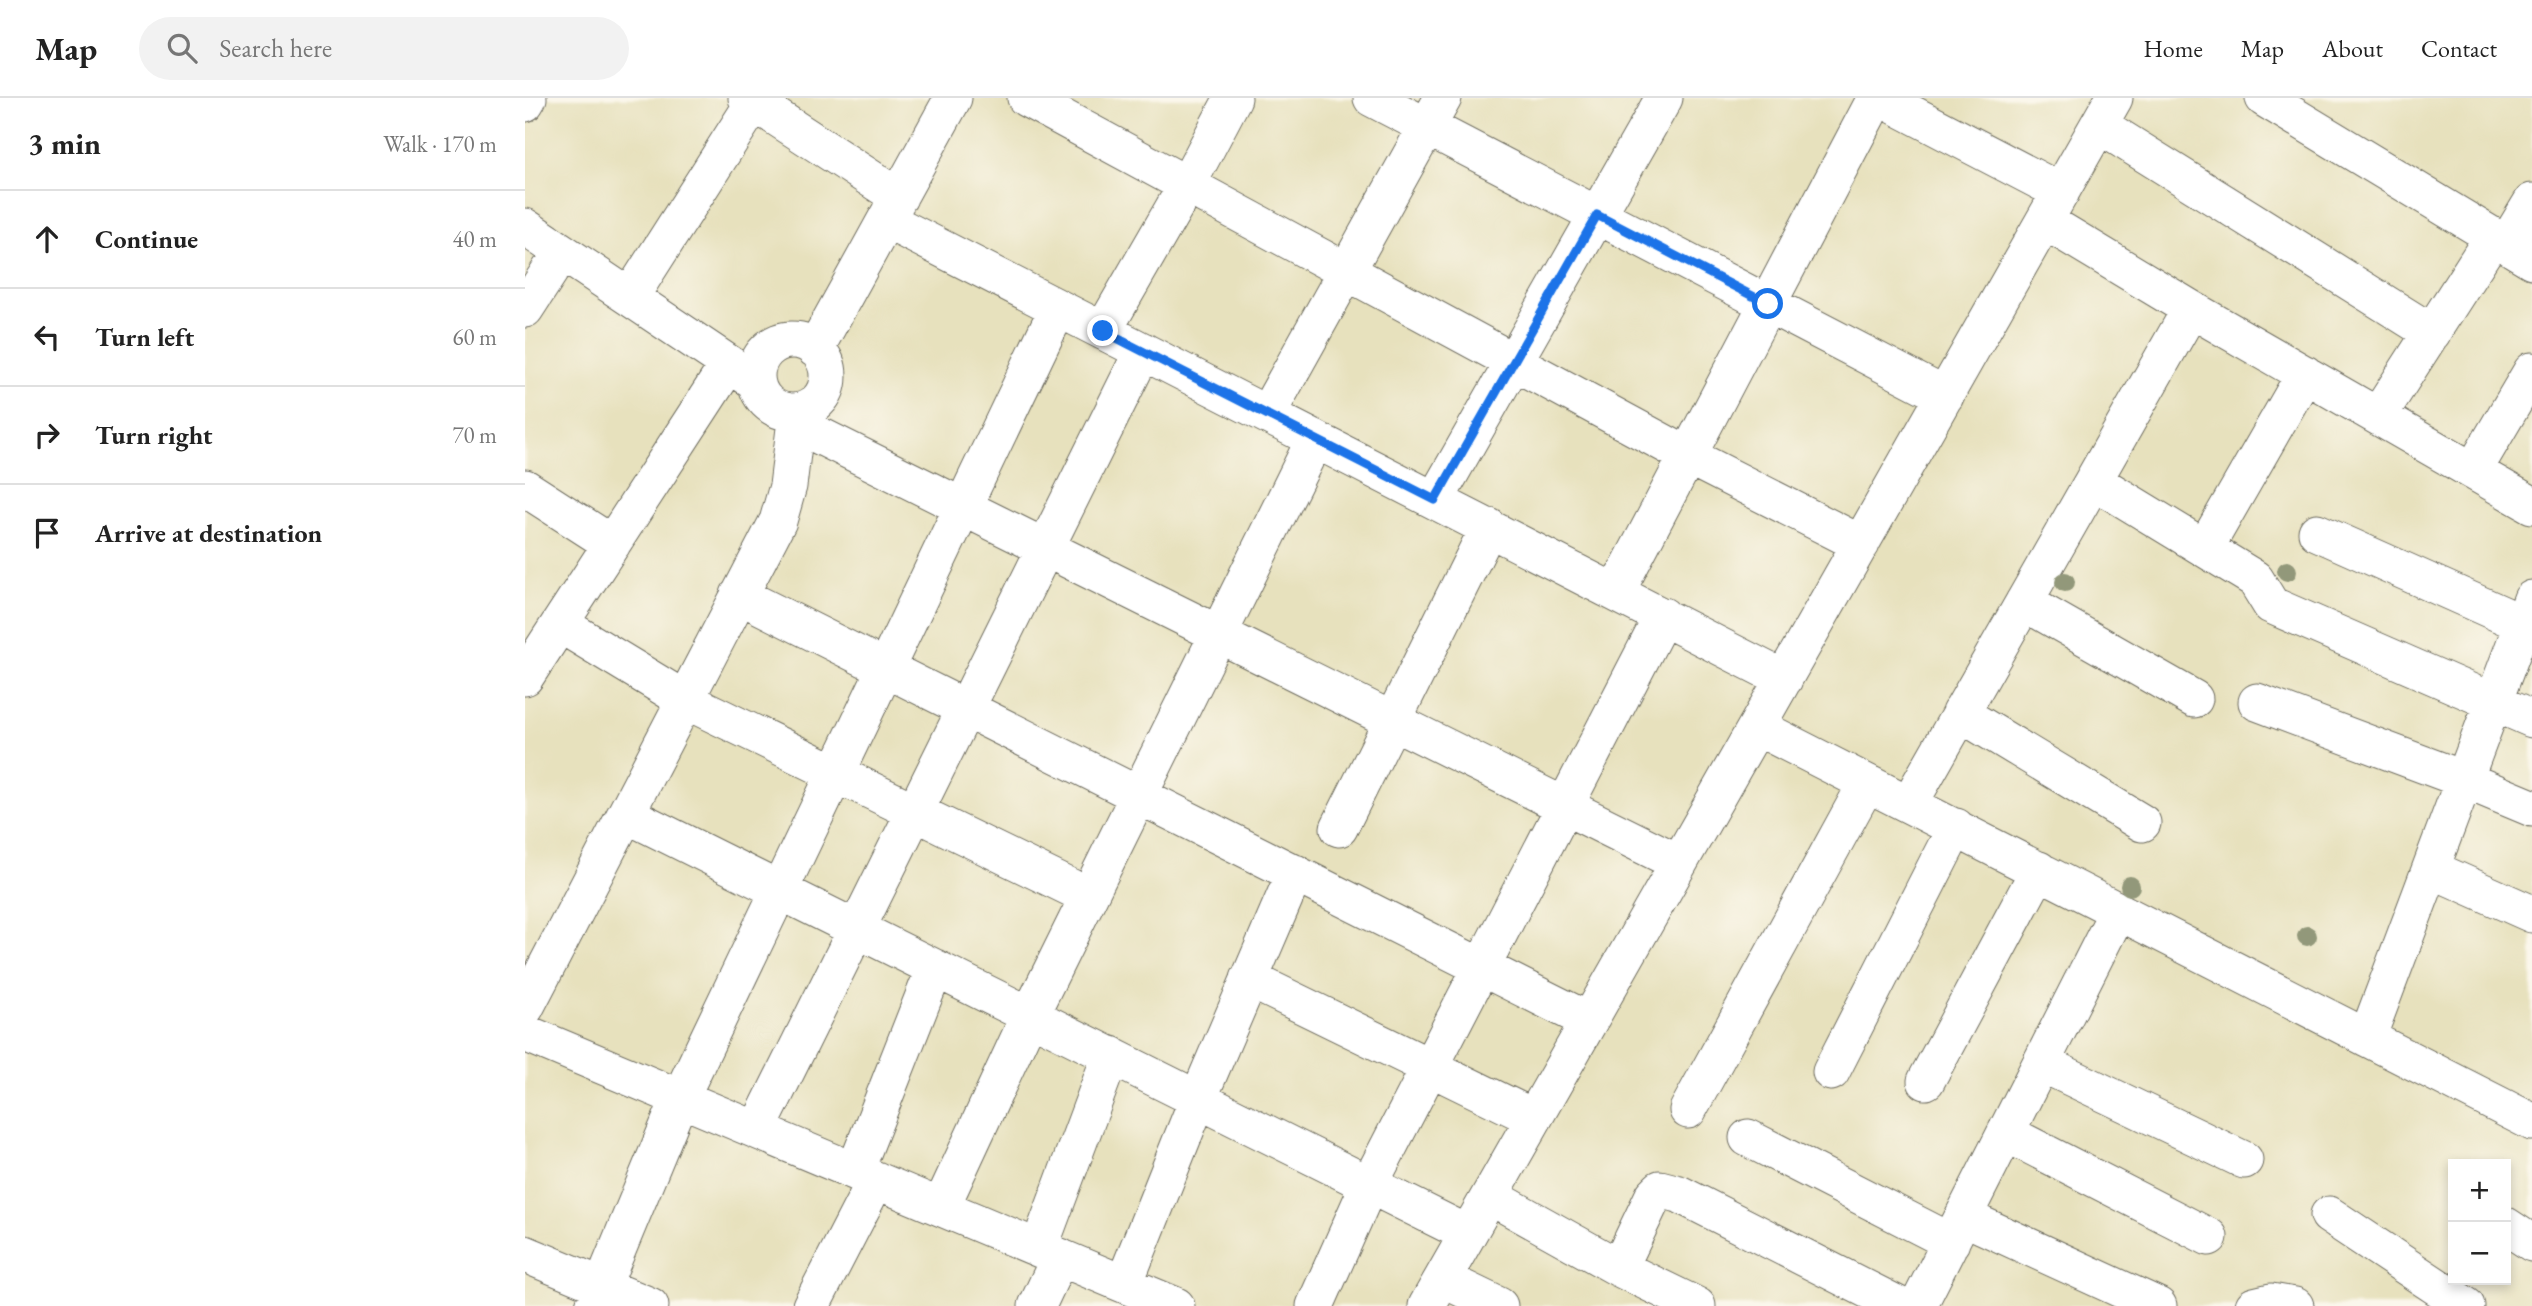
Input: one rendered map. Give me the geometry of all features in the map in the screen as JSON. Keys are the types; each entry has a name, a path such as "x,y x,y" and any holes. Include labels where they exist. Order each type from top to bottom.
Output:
{"street":[{"path":"525,103 528,98"},
{"path":"815,349 953,98"},
{"path":"1026,98 1688,456 1861,544"},
{"path":"1103,331 1187,185 1233,98"},
{"path":"1372,98 1435,112 1597,215 1945,396"},
{"path":"1435,500 1664,98"},
{"path":"1616,592 1879,98 2053,206 2191,309 2532,505"},
{"path":"2264,98 2511,248"},
{"path":"630,297 753,100 893,209 1058,308 1784,679"},
{"path":"1499,1306 1435,1292 2053,206 2106,106 2432,333"},
{"path":"1267,414 1435,112"},
{"path":"2378,416 2432,333 2511,248 2532,202"},
{"path":"525,227 743,373 775,409 1679,863"},
{"path":"525,309 562,252"},
{"path":"598,1296 680,1098 1058,308"},
{"path":"1909,804 2191,309"},
{"path":"525,677 612,544 743,373 757,369 769,348 780,342 792,340 815,349 827,366 827,386 816,404 797,418 788,486 778,521 525,1008"},
{"path":"757,1130 1143,351"},
{"path":"2473,471 2532,371"},
{"path":"2205,548 2305,374"},
{"path":"941,1207 1030,1015 1315,439"},
{"path":"2094,481 2255,579 2271,605 2532,719"},
{"path":"526,490 612,544"},
{"path":"1339,828 1489,527"},
{"path":"2317,533 2529,617 2493,704 2367,1038"},
{"path":"739,596 1589,1021"},
{"path":"2024,602 2194,699"},
{"path":"1315,1306 1369,1185 1663,616"},
{"path":"560,624 685,701 836,772 1088,897"},
{"path":"2257,702 2532,808"},
{"path":"1960,713 2142,823"},
{"path":"1757,727 2532,1122"},
{"path":"1688,1110 1867,783"},
{"path":"626,814 1468,1234"},
{"path":"1831,1072 1956,827"},
{"path":"2431,869 2532,914"},
{"path":"1926,1081 2039,870"},
{"path":"1124,1284 1198,1099 1295,873"},
{"path":"1918,1306 2118,911"},
{"path":"811,1306 865,1176 935,968"},
{"path":"1249,979 1534,1118"},
{"path":"525,1033 1176,1306"},
{"path":"1037,1306 1049,1253 1111,1055"},
{"path":"2041,1063 2244,1160"},
{"path":"2005,1133 2209,1237"},
{"path":"1748,1139 2135,1302"},
{"path":"1619,1268 1654,1195 1660,1189 1679,1194 1899,1306"},
{"path":"1490,1196 1619,1268 1696,1306"},
{"path":"2329,1215 2466,1306"},
{"path":"2511,1229 2532,1243"},
{"path":"525,1254 598,1296 650,1306"},
{"path":"2254,1306 2271,1302 2295,1306"}],"route":[{"path":"1103,331 1435,500 1597,215 1768,304"}]}
